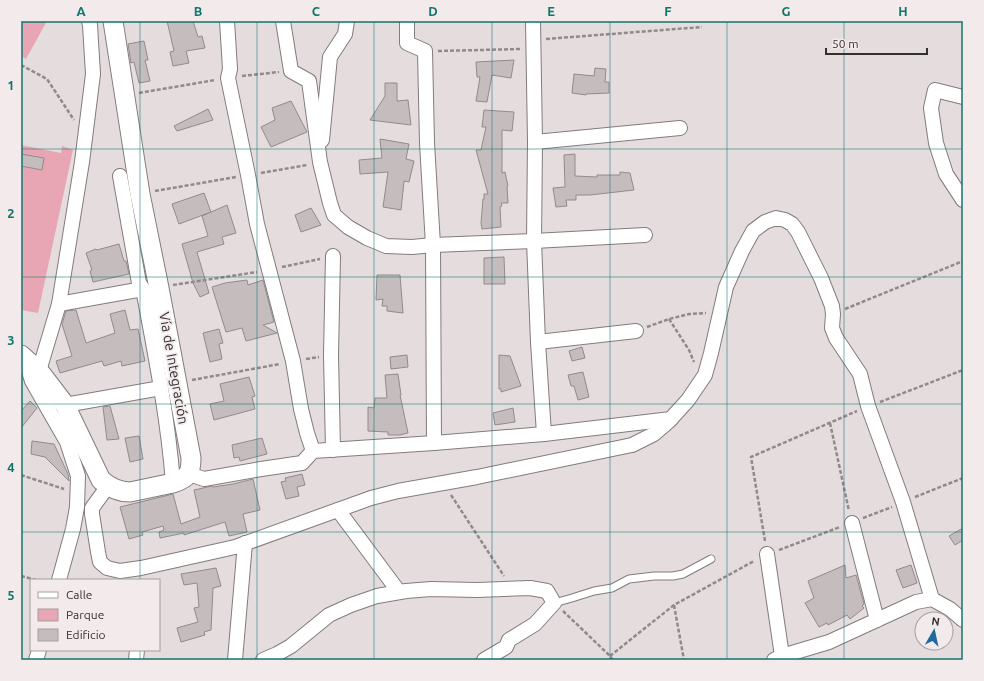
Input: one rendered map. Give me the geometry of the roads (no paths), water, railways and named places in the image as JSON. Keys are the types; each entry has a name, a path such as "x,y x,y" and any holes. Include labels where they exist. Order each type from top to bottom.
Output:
{"main road":[{"name":"Vía de Integración","path":"113,21 140,194 151,288 169,385 191,458 190,470 181,478"},
{"path":"23,357 39,371 65,405 101,480 108,486 124,492 130,492 181,478"}],"street":[{"path":"39,371 58,304 85,137 92,74 89,21"},
{"path":"227,21 230,69 228,78 257,224 293,361 301,409 313,451"},
{"path":"283,21 291,71 309,81 320,162 330,203 334,215 348,227 367,238 386,246 534,241 645,235"},
{"path":"320,162 330,57 345,34 346,21"},
{"path":"407,21 407,43 425,51 426,143 433,245 434,443"},
{"path":"533,21 534,241 538,342 544,434"},
{"path":"963,97 935,90 931,108 936,143 946,174 963,200"},
{"path":"534,142 680,128"},
{"path":"120,176 139,283 151,288"},
{"path":"108,486 92,508 94,532 100,562 107,568 141,574 235,547 371,498 398,491 478,477 632,445 654,434 671,419 688,400 699,384 709,360 726,287 742,251 753,231 765,222 776,218 785,220 792,224 798,232 821,278 832,306 832,328 842,348 860,374 868,406 902,502 932,599"},
{"path":"333,256 331,355 333,450"},
{"path":"58,304 151,288"},
{"path":"538,342 636,331"},
{"path":"23,357 32,381 67,442 78,476 77,507 59,579"},
{"path":"65,405 169,385"},
{"path":"181,478 204,479 302,463 313,451 544,434 671,419"},
{"path":"338,510 399,592"},
{"path":"852,523 877,620"},
{"path":"235,660 245,543"},
{"path":"767,554 778,658 829,642 916,602 932,599 950,609 963,620"},
{"path":"263,660 291,646 329,615 351,605 377,596 432,589 477,590 530,588 547,591 554,602 535,624 510,640 506,647 484,660"}],"lane":[{"path":"554,602 594,591 612,588 629,579 683,574 712,559"}]}
